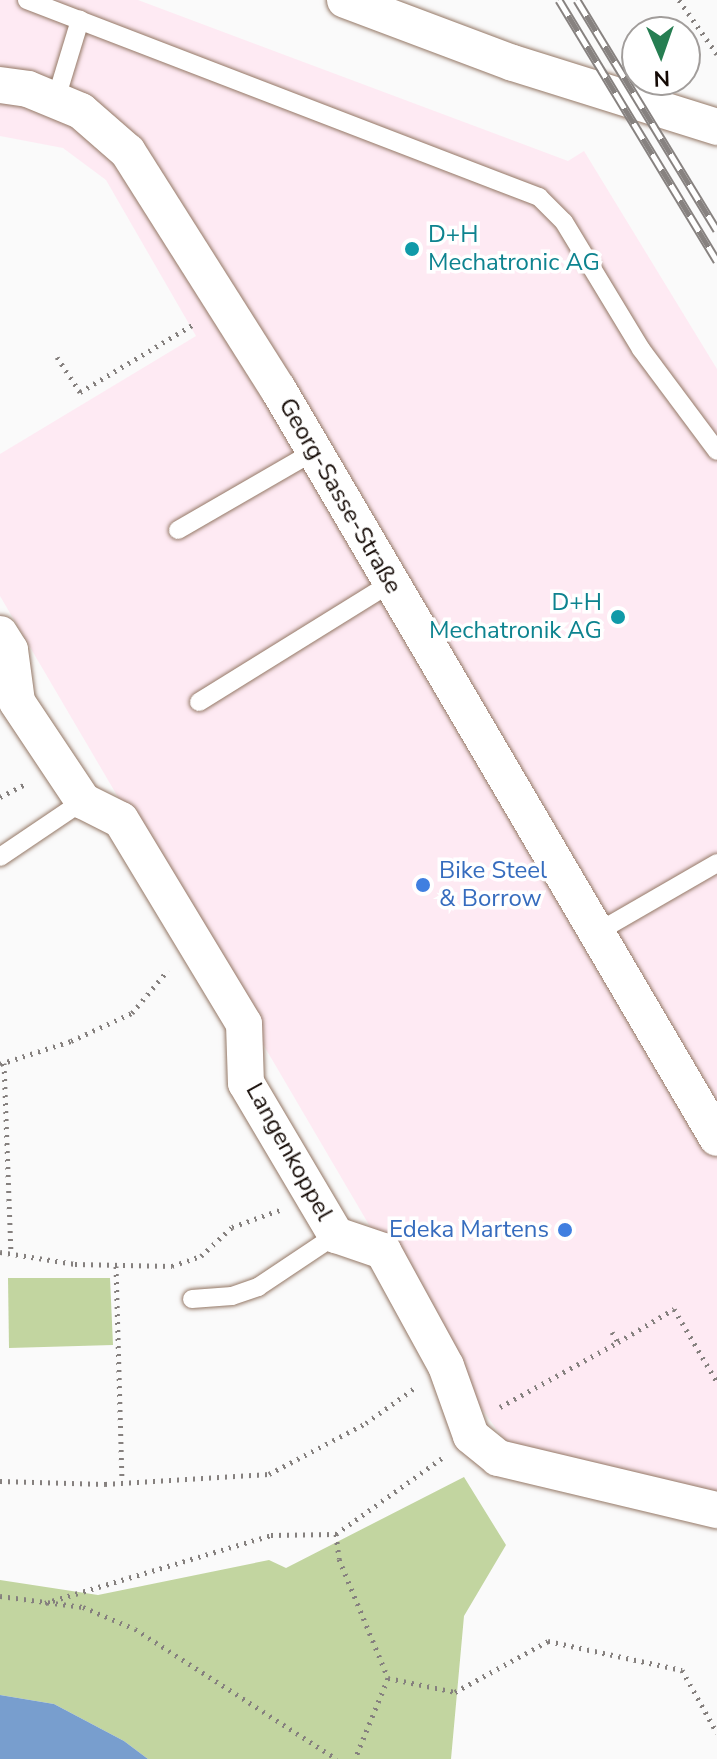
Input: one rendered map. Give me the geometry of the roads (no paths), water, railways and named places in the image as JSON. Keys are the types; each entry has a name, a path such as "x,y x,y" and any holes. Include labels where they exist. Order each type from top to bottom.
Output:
{"street":[{"path":"345,0 513,63 717,127"},
{"name":"Georg-Sasse-Straße","path":"0,85 56,99 107,130 128,152 315,451 717,1138"},
{"name":"Langenkoppel","path":"0,634 10,650 17,702 83,801 121,820 244,1024 246,1083 336,1235 383,1251 446,1366 469,1432 498,1458 717,1510"}],"lane":[{"path":"27,0 539,197 564,222 641,349 717,451"},
{"path":"56,99 80,20"},
{"path":"178,530 315,451"},
{"path":"199,702 391,583"},
{"path":"0,857 83,801"},
{"path":"596,933 717,863"},
{"path":"192,1299 232,1296 258,1287 336,1235"}],"water":[{"path":"0,1695 54,1704 124,1741 148,1759 0,1759"}],"railway":[{"path":"559,0 717,261"},
{"path":"577,0 717,230"}],"place":[{"name":"D+H Mechatronic AG","path":"412,249"},
{"name":"D+H Mechatronik AG","path":"618,617"},
{"name":"Bike Steel & Borrow","path":"423,885"},
{"name":"Edeka Martens","path":"565,1230"}]}
